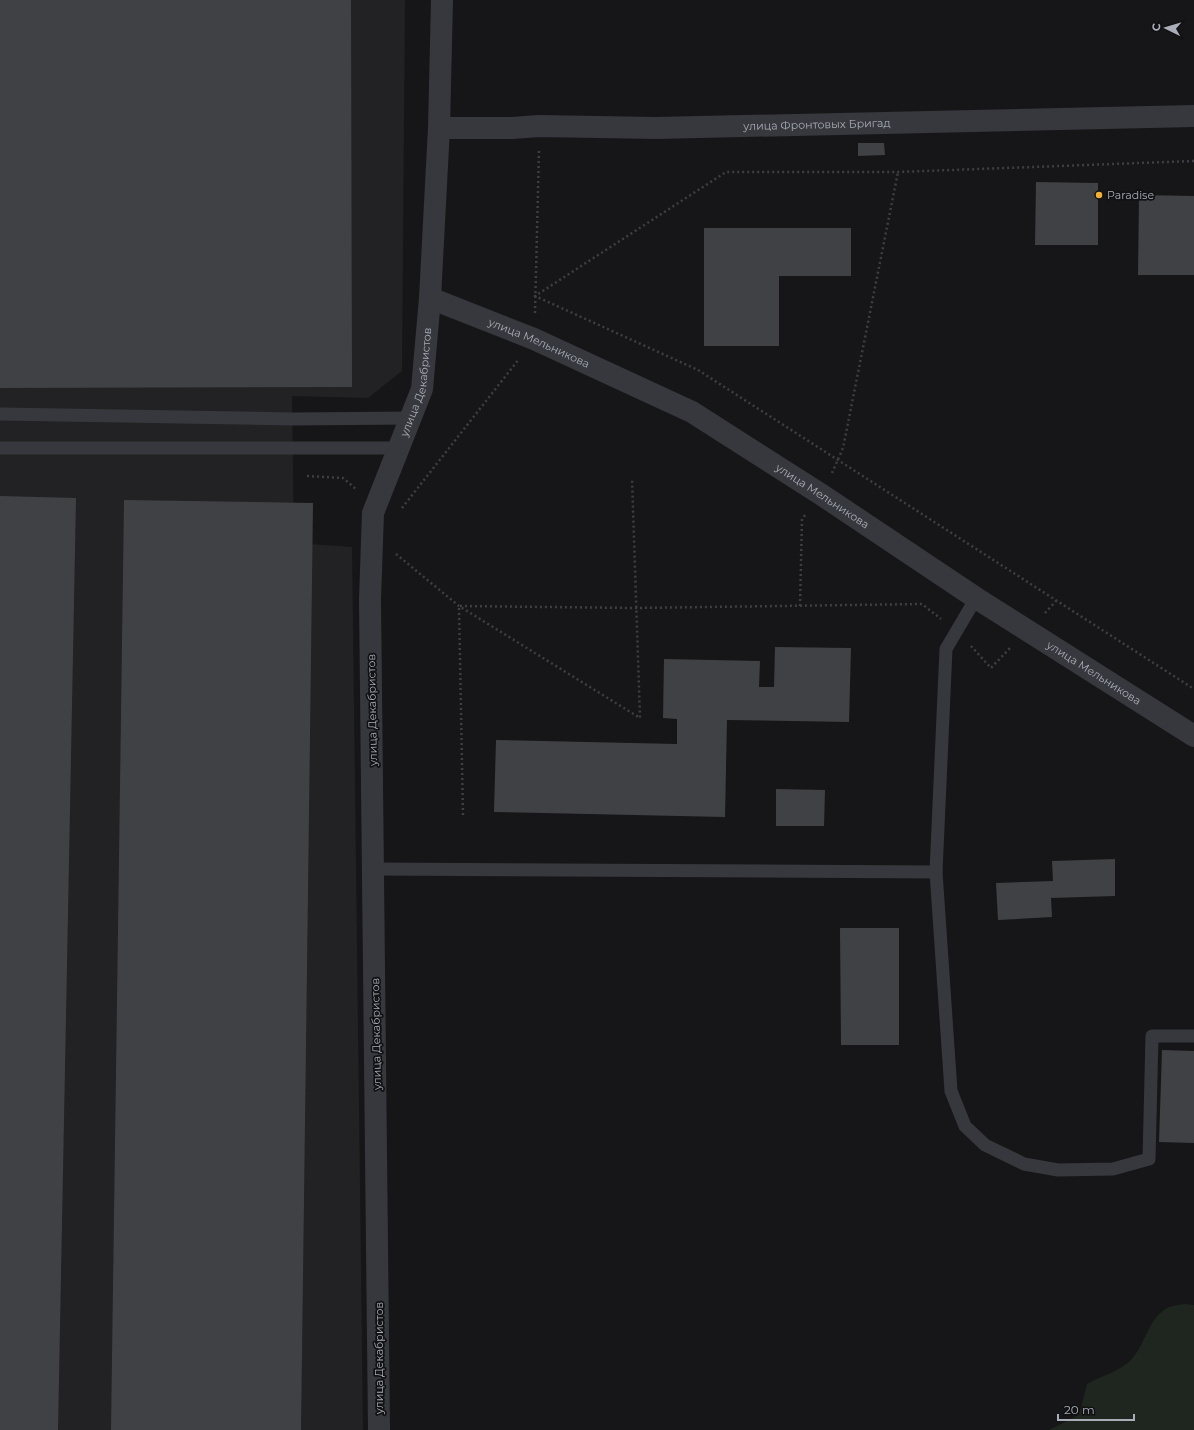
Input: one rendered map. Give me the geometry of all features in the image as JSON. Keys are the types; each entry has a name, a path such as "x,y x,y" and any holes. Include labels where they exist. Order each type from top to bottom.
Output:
{"street":[{"name":"улица Декабристов","path":"379,1430 370,599 373,514 422,389 430,298 439,128 442,0"},
{"name":"улица Фронтовых Бригад","path":"439,128 512,128 540,126 656,128 1194,116"},
{"name":"улица Мельникова","path":"430,298 534,339 692,412 822,495 976,598 1194,736"}],"lane":[{"path":"0,414 293,419 411,418"},
{"path":"0,448 399,448"},
{"path":"976,598 946,649 936,872 951,1091 965,1126 985,1144 1024,1164 1058,1170 1113,1170 1149,1159 1152,1036 1194,1036"},
{"path":"374,869 936,872"}],"path":[{"path":"307,476 343,478 394,519 534,339 540,126"},
{"path":"535,296 726,172 898,172 1194,161"},
{"path":"800,606 802,519 822,495 843,448 898,172"},
{"path":"535,296 698,370 1194,689"},
{"path":"394,553 459,606 640,718 632,478"},
{"path":"459,606 636,608 922,604 956,631 991,668 1057,600"},
{"path":"459,606 463,815"}],"shaded area":[{"path":"0,0 405,0 402,371 368,398 292,396 294,543 352,547 363,1430 0,1430"},
{"path":"1184,1304 1194,1305 1194,1430 1049,1430 1079,1415 1087,1384 1115,1371 1130,1361 1158,1315 1168,1308"}],"building":[{"path":"0,0 351,0 352,387 0,388"},
{"path":"858,143 884,143 885,155 858,156"},
{"path":"1036,182 1098,183 1098,245 1035,245"},
{"path":"1139,195 1194,196 1194,275 1138,275"},
{"path":"704,228 851,228 851,276 779,276 779,346 704,346"},
{"path":"0,496 76,498 58,1430 0,1430"},
{"path":"124,500 313,503 301,1430 111,1430"},
{"path":"775,647 851,648 849,722 727,720 725,817 494,812 496,740 677,744 677,719 663,718 664,659 760,661 759,687 774,687"},
{"path":"776,789 825,790 824,826 776,826"},
{"path":"1115,859 1115,896 1051,898 1052,917 998,920 996,883 1053,881 1052,861"},
{"path":"840,928 899,928 899,1045 841,1045"},
{"path":"1162,1050 1194,1051 1194,1143 1159,1142"}],"place":[{"name":"Paradise","path":"1099,195"}]}
